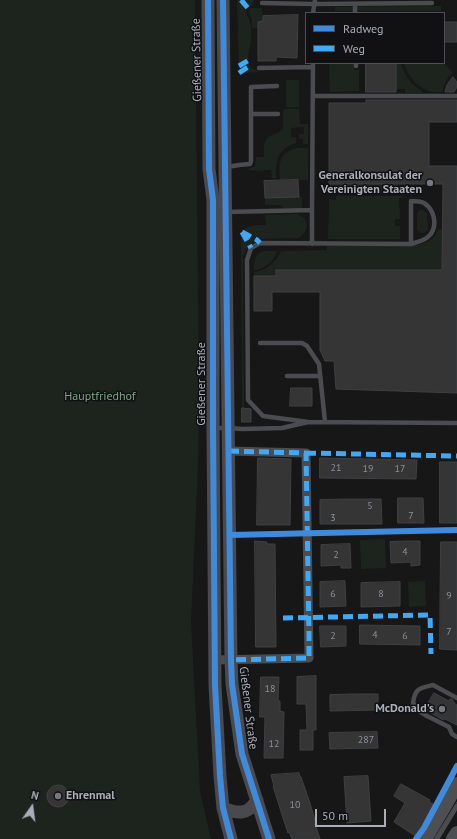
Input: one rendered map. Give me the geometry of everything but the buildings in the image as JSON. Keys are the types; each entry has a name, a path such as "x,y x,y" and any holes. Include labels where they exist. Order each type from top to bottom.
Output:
{"main road":[{"name":"Gießener Straße","path":"208,0 209,169 213,200 214,660 223,808 231,839"},
{"name":"Gießener Straße","path":"223,0 232,684 242,754 269,839"},
{"path":"425,839 457,784"},
{"path":"223,808 232,812 241,813 254,806 257,800"},
{"path":"453,839 457,832"}],"street":[{"path":"214,660 309,658 306,453 229,451"}],"lane":[{"path":"313,12 315,2"},
{"path":"262,3 432,3"},
{"path":"355,4 355,12"},
{"path":"259,68 313,65 312,244"},
{"path":"226,168 250,164 251,161 251,87 277,86"},
{"path":"313,96 457,96"},
{"path":"251,114 278,114"},
{"path":"411,244 412,201 420,202 429,207 434,217 434,227 432,232 422,241 411,244 260,243 251,248 247,260 248,400 263,416 308,422 457,423"},
{"path":"213,212 312,210"},
{"path":"260,343 302,343 307,346 319,364 324,422"},
{"path":"287,376 320,376"},
{"path":"213,428 242,430 282,428 308,422"},
{"path":"457,698 433,685 420,688 414,696 413,703 419,711 449,727 452,734 457,737"},
{"path":"437,839 457,806"}],"green space":[{"name":"Hauptfriedhof","path":"0,0 195,0 199,390 198,467 191,621 200,792 211,839 0,839"},
{"path":"237,0 254,0 253,5 246,8 251,26 248,60 250,67 259,72 239,73"},
{"path":"441,6 441,11 335,11 335,7"},
{"path":"251,8 262,8 263,21 258,22 258,28 252,28 252,21 249,12"},
{"path":"329,64 354,64 354,70 359,70 359,91 330,92"},
{"path":"396,64 401,64 408,79 414,86 422,91 422,93 405,93 405,89 396,89"},
{"path":"404,64 444,64 453,73 446,81 443,92 436,92 424,89 418,85 406,69"},
{"path":"286,80 299,80 299,107 286,107"},
{"path":"283,109 299,109 300,124 308,124 308,144 303,144 303,139 299,139 299,134 304,134 304,127 291,128 291,137 296,137 296,143 285,148 281,152 276,166 276,178 272,178 271,170 247,170 255,166 256,157 264,157 264,145 267,139 283,130"},
{"path":"297,148 308,148 308,180 280,181 280,164 283,156 291,150"},
{"path":"329,184 353,184 353,193 329,193"},
{"path":"355,184 397,184 397,189 384,189 384,193 356,193"},
{"path":"336,196 404,196 399,198 400,219 395,219 395,226 400,226 400,239 328,239 329,199 336,200"},
{"path":"302,197 302,208 283,208 282,205 265,205 265,198"},
{"path":"420,210 427,213 428,230 424,233 417,230 417,213"},
{"path":"296,214 304,218 307,224 307,228 303,235 299,238 258,239 249,245 243,256 244,408 242,408 241,234 246,228 255,225 266,225 265,215"},
{"path":"439,229 443,229 442,270 277,270 276,276 254,276 254,272 267,268 276,259 281,251 327,250 327,246 413,246 428,241 434,237"},
{"path":"264,251 277,251 274,258 268,264 258,270 254,270 256,256"},
{"path":"385,539 386,568 361,569 360,540"},
{"path":"425,581 426,606 409,607 408,582"}],"tram line":[{"path":"434,839 457,802"}],"marked path":[{"path":"241,0 248,8"},
{"path":"239,66 249,60"},
{"path":"239,73 251,65"},
{"path":"242,232 260,243"},
{"path":"242,232 251,248"},
{"path":"229,451 306,453 309,635 309,658 231,660"},
{"path":"306,453 457,456"},
{"path":"283,618 430,615 431,654"}],"cycle path":[{"path":"208,0 209,169 213,200 215,685 223,808 231,839"},
{"path":"223,0 232,684 242,754 269,839"},
{"path":"230,535 457,530"},
{"path":"416,839 424,828 457,766"}],"place":[{"name":"Generalkonsulat der Vereinigten Staaten","path":"430,183"},
{"name":"McDonald's","path":"442,709"},
{"name":"Ehrenmal","path":"58,796"}]}
